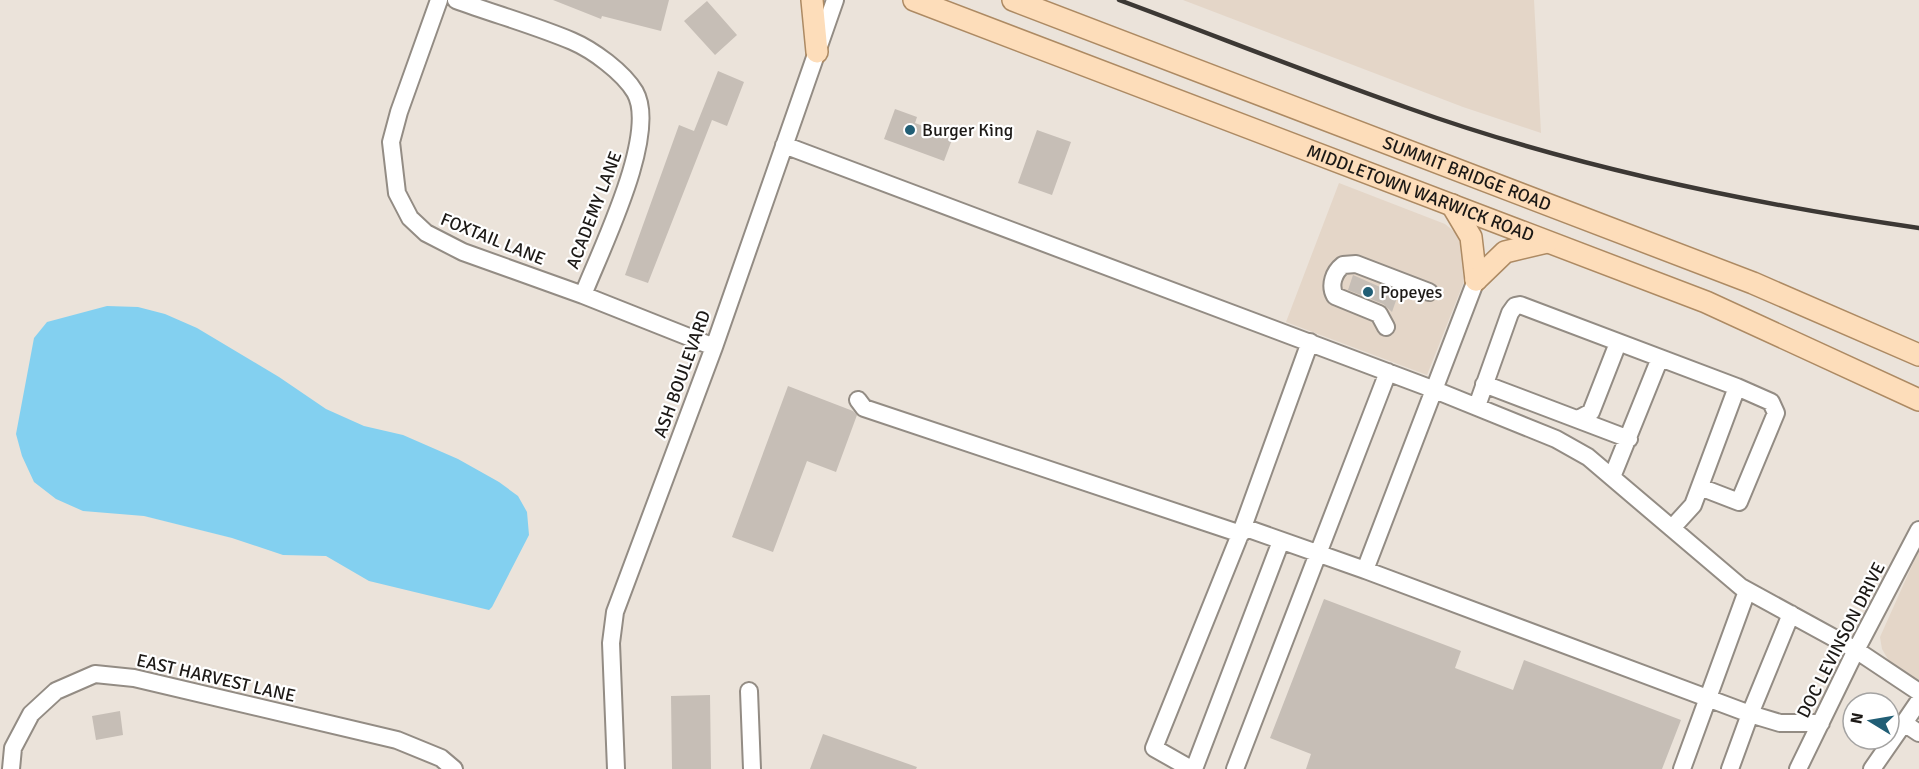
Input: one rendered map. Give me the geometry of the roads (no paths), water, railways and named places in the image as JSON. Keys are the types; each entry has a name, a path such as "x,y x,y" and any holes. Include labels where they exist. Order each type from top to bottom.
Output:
{"main road":[{"path":"812,0 817,52"},
{"name":"MIDDLETOWN WARWICK ROAD","path":"914,0 1706,302 1919,400"},
{"name":"SUMMIT BRIDGE ROAD","path":"1013,0 1753,283 1915,351"},
{"path":"1452,205 1471,237 1476,280"},
{"path":"1476,280 1505,252 1548,242"},
{"path":"1884,384 1919,410"}],"street":[{"name":"FOXTAIL LANE","path":"439,0 399,112 391,142 397,193 410,218 426,233 463,252 583,294 714,347"},
{"name":"ACADEMY LANE","path":"456,0 574,42 611,67 635,93 641,118 636,161 583,294"},
{"name":"ASH BOULEVARD","path":"616,769 611,643 615,612 714,347 835,0"},
{"path":"784,145 1310,342 1556,439 1588,457 1747,591 1856,650 1919,692"},
{"path":"1386,327 1378,314 1335,296 1332,284 1340,267 1349,262 1429,292"},
{"path":"1365,570 1476,280"},
{"path":"1477,406 1510,313 1515,306 1520,305 1771,402 1776,413 1739,502 1700,487"},
{"path":"1578,419 1591,412 1614,341"},
{"path":"1281,541 1193,769 1154,748 1242,531 1310,342"},
{"path":"1612,477 1660,358"},
{"path":"1235,769 1388,372"},
{"path":"1484,384 1629,439"},
{"path":"1672,528 1693,505 1737,387"},
{"path":"858,400 864,408 1365,570 1708,700 1780,723 1821,723"},
{"name":"DOC LEVINSON DRIVE","path":"1798,769 1856,650 1919,530"},
{"path":"1682,769 1747,591"},
{"path":"1730,769 1791,614"},
{"name":"EAST HARVEST LANE","path":"11,769 13,748 31,714 56,691 95,674 134,678 397,741 441,758 454,769"},
{"path":"749,691 752,769"},
{"path":"1872,769 1919,701"},
{"path":"1904,723 1919,733"}],"water":[{"path":"107,306 138,307 165,314 197,328 279,377 326,409 364,426 403,435 458,459 499,482 518,496 527,512 529,535 492,607 489,610 369,581 326,556 283,555 232,538 144,516 83,511 56,499 34,482 22,456 16,434 34,338 47,322"}],"railway":[{"path":"1119,0 1372,95 1533,148 1660,181 1725,195 1919,228"}],"place":[{"name":"Burger King","path":"910,130"},
{"name":"Popeyes","path":"1368,292"}]}
